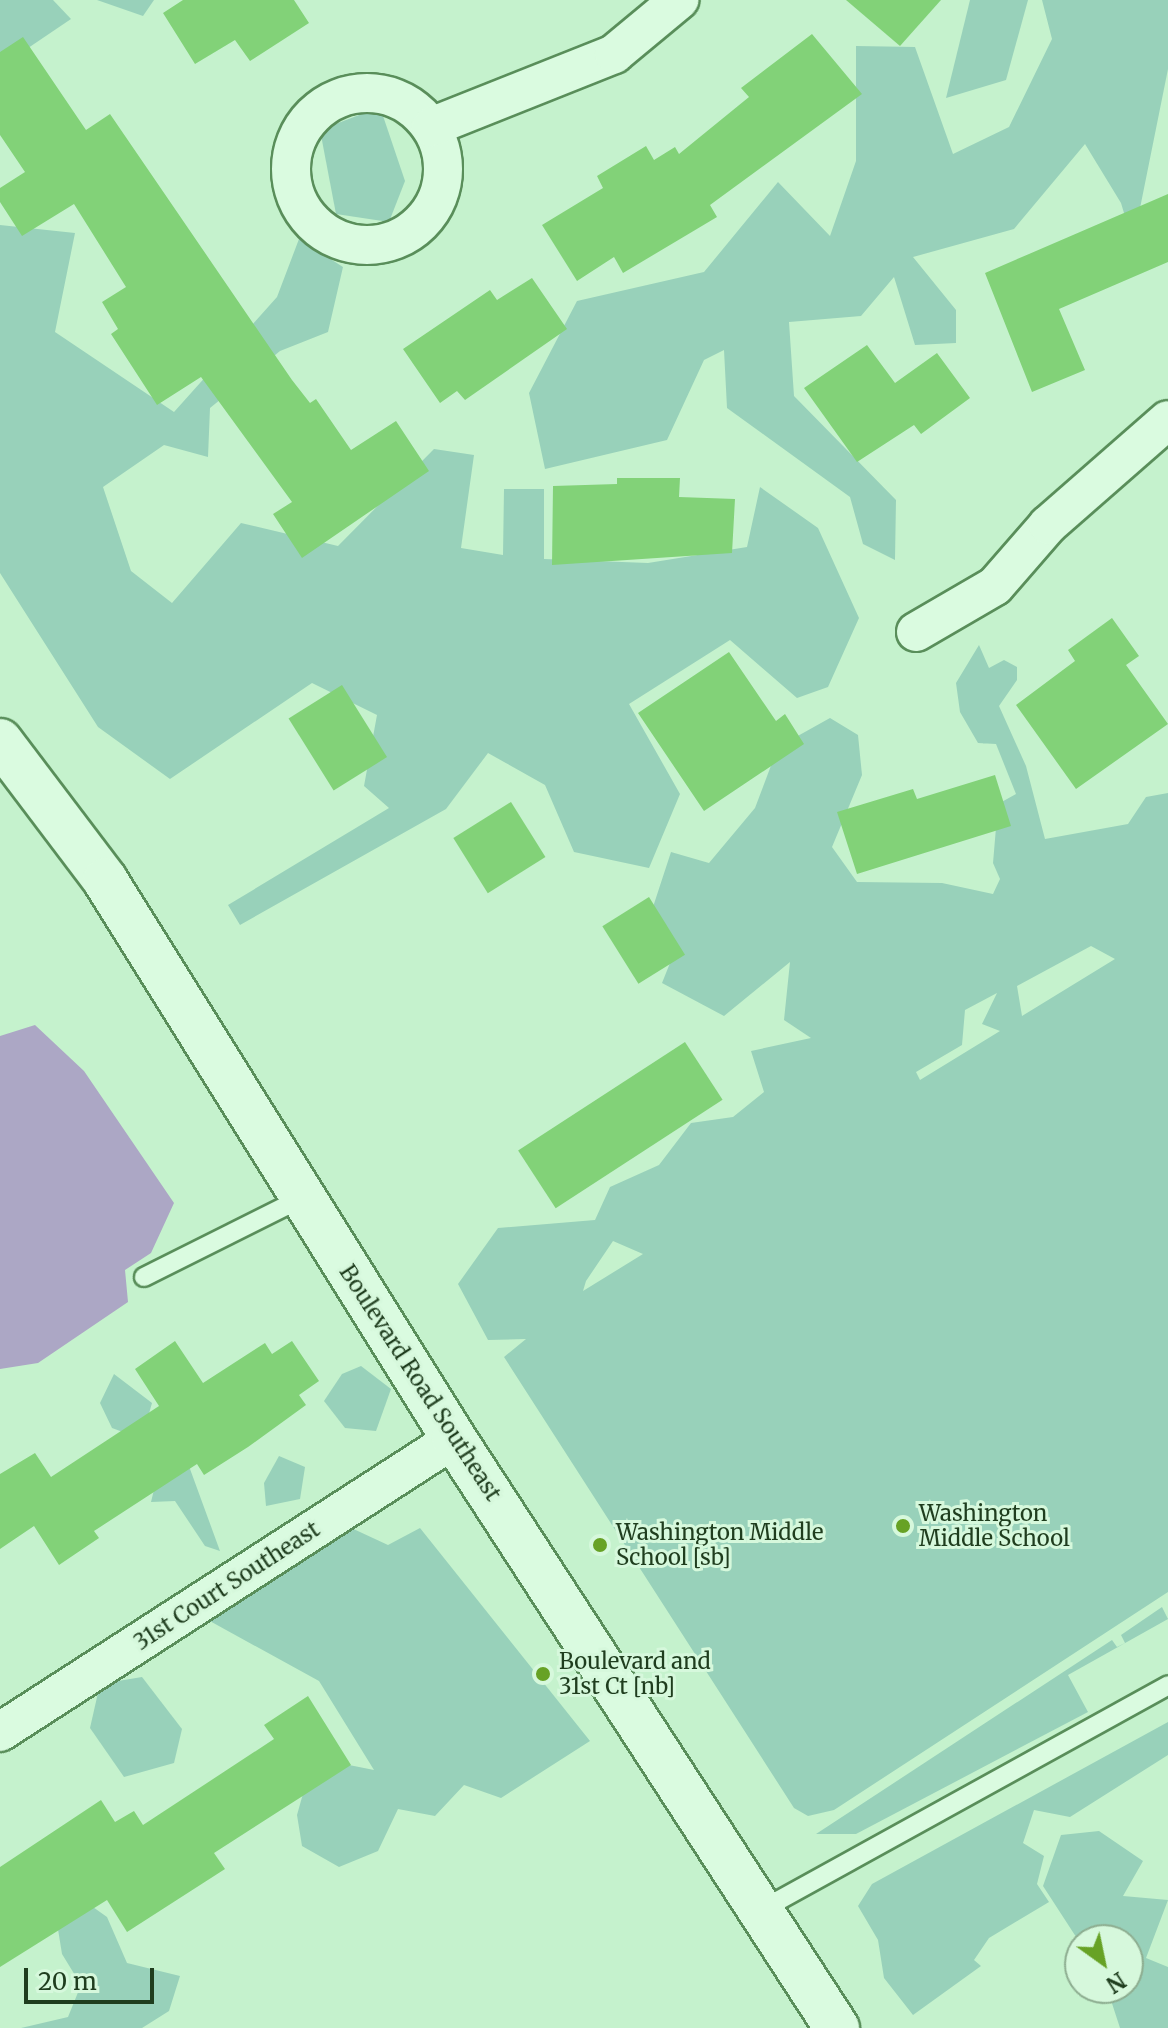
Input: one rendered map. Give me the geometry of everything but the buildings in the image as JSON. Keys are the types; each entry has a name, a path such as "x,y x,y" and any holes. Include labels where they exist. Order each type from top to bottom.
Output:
{"street":[{"path":"431,127 614,54 679,0"},
{"path":"366,93 398,99 431,127 443,168 432,210 417,226 378,244 357,245 317,227 303,211 293,191 293,148 302,128 334,99 366,93"},
{"path":"916,632 995,586 1069,505 1168,420"},
{"name":"Boulevard Road Southeast","path":"0,741 105,880 454,1439 763,1909 837,2028"},
{"name":"31st Court Southeast","path":"0,1732 454,1439"}],"lane":[{"path":"144,1277 302,1198"},
{"path":"763,1909 1168,1685"}],"green space":[{"path":"0,0 53,0 71,19 0,67"},
{"path":"97,0 154,0 143,16"},
{"path":"970,0 1028,0 1006,80 946,98"},
{"path":"1042,0 1168,0 1168,69 1133,243 1121,203 1085,144 1014,229 913,257 956,310 956,343 915,345 894,277 861,316 789,322 794,396 896,500 895,560 863,544 850,497 727,408 724,350 704,360 667,440 545,469 529,393 577,301 704,272 778,182 830,236 856,161 856,46 915,47 953,154 1009,127 1052,39"},
{"path":"380,107 405,181 389,222 336,214 320,130"},
{"path":"0,225 75,233 55,332 174,412 277,297 299,239 343,267 328,332 280,351 210,408 208,457 164,445 103,487 131,571 172,603 241,523 338,546 434,449 474,455 461,548 503,555 504,489 544,489 544,559 648,563 747,547 760,487 818,528 859,618 828,687 797,698 730,640 629,704 680,794 649,868 574,852 545,785 488,753 446,809 240,925 228,905 389,808 364,786 377,715 312,683 170,779 98,727 0,573"},
{"name":"Washington Middle School","path":"979,645 989,668 1004,660 1017,667 1017,680 999,706 1026,766 1045,839 1128,824 1146,797 1168,793 1168,1592 834,1810 808,1816 794,1808 504,1357 526,1339 488,1340 458,1284 498,1228 595,1220 610,1187 659,1165 691,1123 733,1117 764,1092 751,1051 811,1038 784,1020 790,962 724,1016 662,983 674,953 652,910 671,852 709,863 755,808 778,747 830,718 858,735 862,775 832,847 857,882 942,883 993,894 1000,879 993,863 998,804 1016,794 996,744 978,743 960,712 956,683","holes":["1091,946 1115,959 1022,1016 1017,986","997,993 982,1024 1000,1031 920,1080 916,1072 962,1045 965,1010","613,1241 643,1254 583,1291 586,1281"]},
{"path":"361,1366 391,1389 376,1431 345,1428 324,1401 342,1374"},
{"path":"114,1374 152,1403 146,1424 186,1458 220,1551 205,1546 175,1501 151,1502 160,1465 142,1439 112,1428 100,1403"},
{"path":"279,1456 305,1467 300,1499 266,1506 264,1483"},
{"path":"347,1526 388,1545 420,1528 590,1741 501,1798 464,1785 435,1816 398,1809 378,1851 339,1867 302,1846 297,1815 306,1783 339,1763 374,1770 319,1681 208,1620 236,1555 287,1562"},
{"path":"1162,1607 1168,1619 1068,1675 1088,1712 856,1834 816,1834 1112,1640 1117,1647 1125,1643 1121,1635"},
{"path":"142,1677 182,1729 174,1763 124,1777 90,1728 100,1684"},
{"path":"1168,1722 1168,1755 1070,1817 1034,1810 1023,1843 1044,1856 1037,1884 1049,1902 989,1938 974,1960 981,1966 913,2015 884,1978 878,1940 858,1906 872,1884"},
{"path":"1099,1831 1143,1861 1123,1896 1168,1900 1146,1958 1168,1967 1168,2028 1120,2028 1112,2004 1144,2004 1144,1924 1068,1924 1043,1886 1061,1835"},
{"path":"76,1895 107,1917 127,1963 180,1976 169,2011 142,2028 21,2028 68,2017 81,1985 62,1954 56,1917"}],"shaded area":[{"path":"35,1025 84,1071 174,1203 151,1253 125,1270 128,1302 38,1363 0,1369 0,1036"}],"place":[{"name":"Washington Middle School","path":"903,1526"},
{"name":"Washington Middle School [sb]","path":"600,1545"},
{"name":"Boulevard and 31st Ct [nb]","path":"543,1674"}]}
